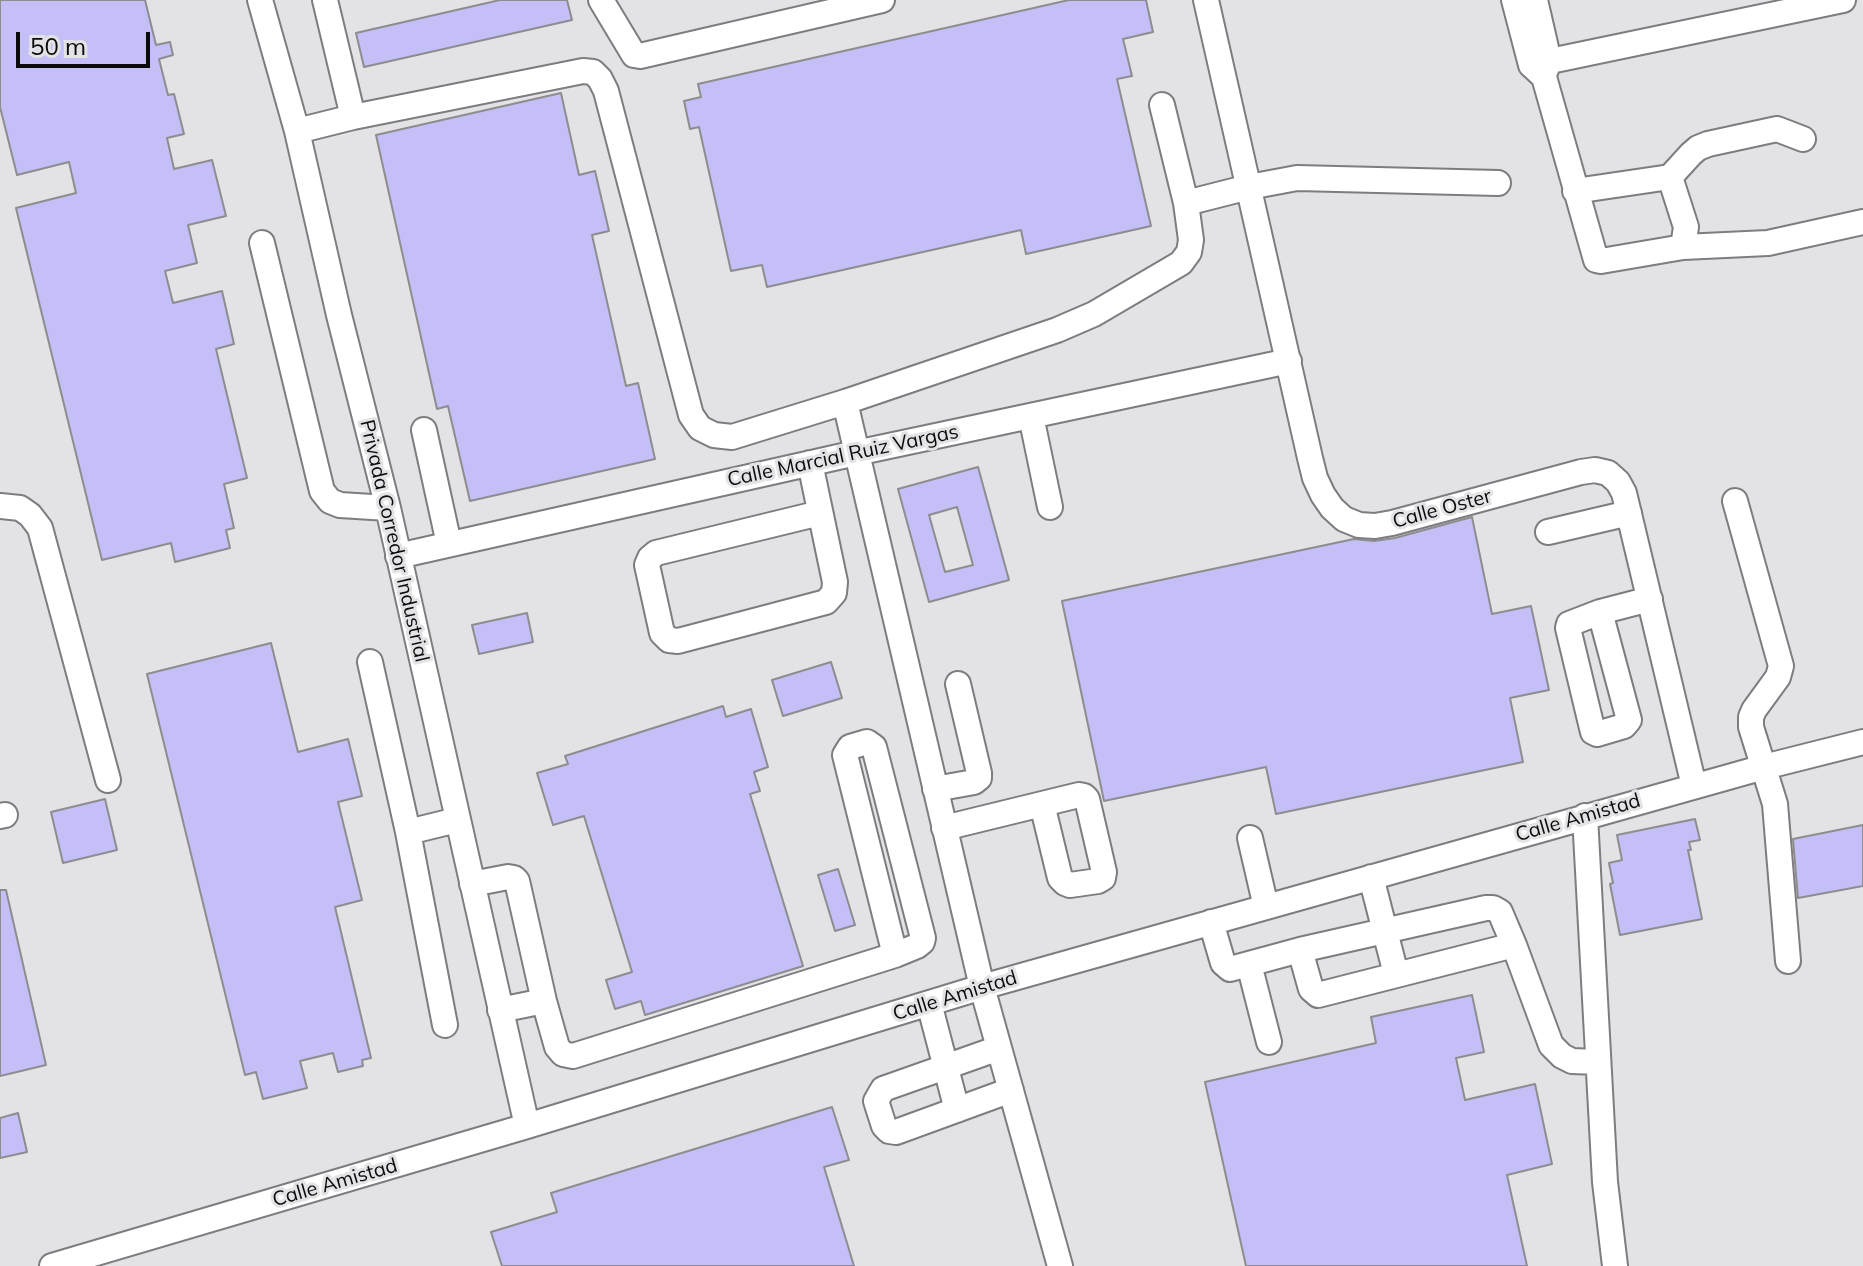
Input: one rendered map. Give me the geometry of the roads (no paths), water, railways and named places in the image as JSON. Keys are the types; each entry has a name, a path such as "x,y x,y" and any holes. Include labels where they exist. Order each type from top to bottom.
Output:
{"street":[{"name":"Privada Corredor Industrial","path":"260,0 297,131 388,508 527,1126"},
{"path":"325,0 353,117"},
{"path":"601,0 634,55 640,56 882,0"},
{"name":"Calle Oster","path":"1206,0 1315,478 1323,495 1344,519 1359,525 1375,526 1581,472 1595,470 1608,473 1624,493 1694,786"},
{"path":"1514,0 1541,67 1596,260 1683,247 1768,243 1863,222"},
{"path":"1535,0 1541,67"},
{"path":"1541,67 1843,0"},
{"path":"297,131 583,71 593,72 606,91 691,415 700,428 714,435 732,437 845,402 1075,323 1181,263 1189,252 1191,240 1186,203 1162,105"},
{"path":"1575,191 1670,177 1691,154 1708,144 1777,129 1803,139"},
{"path":"1670,177 1686,227 1683,247"},
{"path":"1186,203 1297,178 1498,183"},
{"path":"262,243 322,491 330,501 340,505 388,508"},
{"name":"Calle Marcial Ruiz Vargas","path":"398,556 810,463 1289,361"},
{"path":"845,402 982,987 1060,1266"},
{"path":"1031,416 1050,507"},
{"path":"424,430 449,544"},
{"path":"810,463 835,582 834,593 826,602 678,641 669,640 662,633 647,565 656,553 820,513"},
{"path":"1735,501 1781,666 1778,677 1754,710 1751,727 1775,804 1788,961"},
{"path":"0,506 20,508 40,528 108,780"},
{"path":"1548,532 1629,513"},
{"path":"1600,612 1650,599"},
{"path":"370,662 408,832 445,1025"},
{"path":"935,789 974,782 979,778 958,684"},
{"path":"472,884 508,877 517,881 557,1047 563,1054 573,1056 895,955 917,946 923,938 874,747 867,742 850,747 845,755 895,955"},
{"name":"Calle Amistad","path":"52,1266 982,987 1585,816 1863,742"},
{"path":"944,828 1042,804"},
{"path":"1585,816 1597,1062 1605,1182 1615,1266"},
{"path":"408,832 457,820"},
{"path":"1250,838 1266,907"},
{"path":"1371,877 1396,974"},
{"path":"1211,922 1223,963 1230,969 1300,950 1493,908 1504,918 1551,1045 1572,1061 1597,1062"},
{"path":"1300,950 1311,989 1318,995 1514,945"},
{"path":"1249,964 1269,1042"},
{"path":"500,1010 544,1001"},
{"path":"929,1003 957,1110"},
{"path":"999,1048 883,1089 876,1101 884,1126 896,1132 1011,1090"}]}
